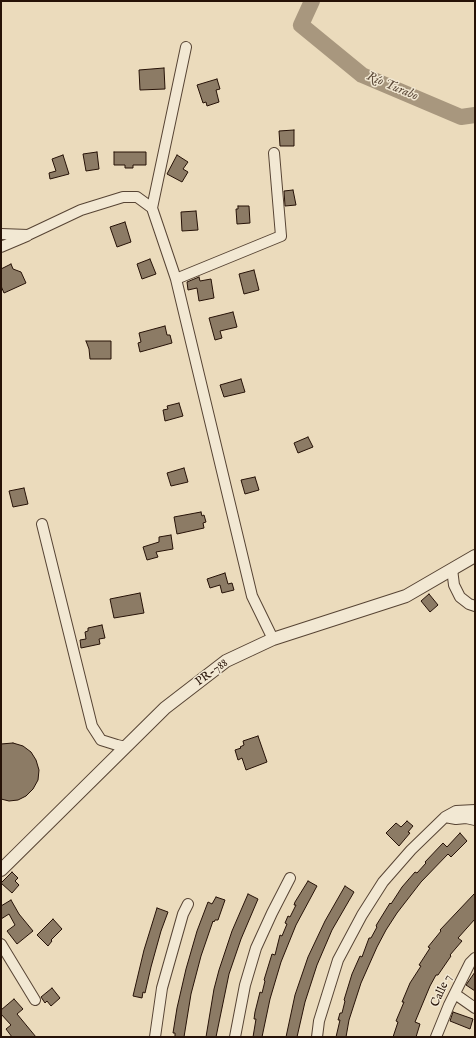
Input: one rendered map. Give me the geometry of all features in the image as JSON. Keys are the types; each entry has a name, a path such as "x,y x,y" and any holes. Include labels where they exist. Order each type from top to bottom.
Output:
{"street":[{"path":"186,47 152,208 176,279 252,596 273,639"},
{"path":"176,279 281,236 274,154"},
{"path":"1,247 81,210 123,197 137,198 152,208"},
{"path":"1,234 28,235"},
{"path":"42,524 92,726 101,740 126,746"},
{"name":"PR-788","path":"1,870 165,708 226,661 273,639 406,596 475,556"},
{"path":"452,569 454,585 460,597 469,604 475,606"},
{"path":"317,1037 319,1021 338,960 362,915 383,882 411,850 445,816 456,811 471,814"},
{"path":"235,1037 245,985 256,948 290,878"},
{"path":"155,1037 162,988 183,914 188,904"},
{"path":"1,944 35,1000"},
{"name":"Calle 7","path":"436,1037 470,963 475,958"},
{"path":"455,994 475,1008"}],"building":[{"path":"164,68 165,89 140,90 139,70"},
{"path":"217,79 220,89 216,90 219,102 207,106 206,102 203,103 197,85"},
{"path":"294,130 294,146 280,146 279,131"},
{"path":"97,152 99,169 86,171 83,154"},
{"path":"114,152 146,152 146,165 133,165 133,168 125,168 125,165 114,165"},
{"path":"63,155 69,174 50,179 49,173 56,171 52,159"},
{"path":"177,155 188,162 183,169 188,172 182,182 167,174"},
{"path":"293,190 296,205 285,206 284,191"},
{"path":"238,206 249,206 250,223 237,224 236,209 238,209"},
{"path":"196,211 198,230 182,231 181,212"},
{"path":"125,222 131,242 117,247 110,227"},
{"path":"150,259 156,274 142,279 137,264"},
{"path":"11,264 13,269 21,272 26,283 4,293 1,286 1,269"},
{"path":"254,270 259,290 244,294 239,274"},
{"path":"199,277 200,281 211,279 214,298 199,301 197,288 188,290 187,282"},
{"path":"233,312 237,327 220,331 222,338 215,340 209,318"},
{"path":"165,326 167,335 170,335 172,343 140,352 138,343 141,342 139,333"},
{"path":"86,341 111,341 111,359 90,359"},
{"path":"241,379 245,392 224,397 220,385"},
{"path":"179,403 183,416 165,421 163,410 168,409 167,406"},
{"path":"308,437 313,447 298,453 294,443"},
{"path":"184,468 188,482 171,486 167,473"},
{"path":"255,477 259,490 245,494 241,480"},
{"path":"24,488 28,504 13,507 9,491"},
{"path":"201,512 202,516 204,515 206,522 203,523 204,528 177,534 174,517"},
{"path":"171,535 173,549 156,552 158,557 147,560 143,547 159,542 159,537"},
{"path":"225,573 228,584 232,583 234,590 222,593 220,585 210,588 207,579"},
{"path":"140,593 144,613 114,618 110,599"},
{"path":"429,594 438,605 430,612 421,601"},
{"path":"102,625 105,638 99,639 100,644 81,648 80,640 86,639 85,632 88,631 88,628"},
{"path":"258,736 267,762 246,770 242,758 238,760 235,750 244,745 243,741"},
{"path":"13,743 23,746 31,752 36,760 39,770 38,780 33,789 26,796 18,800 9,801 1,799 1,744"},
{"path":"407,821 413,826 408,832 410,833 399,846 386,833 396,823 401,827"},
{"path":"460,833 467,841 451,857 448,854 421,882 386,930 361,983 349,1020 346,1037 336,1037 340,1020 338,1020 340,1013 342,1013 344,1000 352,974 360,956 362,957 369,938 371,938 377,927 377,924 390,903 391,904 402,887 415,872 417,873 443,843 447,847"},
{"path":"12,872 18,878 15,881 19,885 12,893 1,883"},
{"path":"308,881 317,886 296,925 281,962 270,999 262,1037 253,1037 256,1019 254,1019 255,1012 260,992 262,993 264,980 272,954 275,955 280,935 282,936 287,924 285,923 288,916 290,917 296,905 294,905 295,902"},
{"path":"345,886 354,892 332,930 317,965 305,1002 297,1037 286,1037 295,995 308,957 325,921"},
{"path":"475,893 475,919 458,938 462,941 450,955 451,956 438,975 436,975 430,986 415,1022 420,1024 416,1037 393,1037 398,1022 396,1021 404,1002 402,1002 410,983 421,966 419,965 430,948 428,947 441,931 440,930"},
{"path":"248,894 258,899 241,939 229,974 216,1037 206,1037 214,989 219,970 232,931"},
{"path":"216,897 225,900 218,920 213,921 201,956 191,994 184,1037 175,1037 175,1033 173,1033 177,1008 197,931 208,902 212,904"},
{"path":"11,900 19,914 33,931 17,944 7,931 15,925 9,914 1,919 1,906"},
{"path":"157,908 168,912 161,931 145,993 143,992 142,998 133,996 144,950"},
{"path":"53,919 62,929 51,940 52,941 48,946 37,935"},
{"path":"475,972 475,991 466,985"},
{"path":"52,988 60,998 51,1006 47,1001 45,1003 41,997"},
{"path":"14,999 23,1009 17,1014 36,1037 12,1037 6,1029 11,1025 1,1014 1,1010"},
{"path":"453,1012 473,1019 470,1029 450,1021"}],"waterway":[{"name":"Río Turabo","path":"312,1 301,25 362,75 461,117 475,115"}]}
